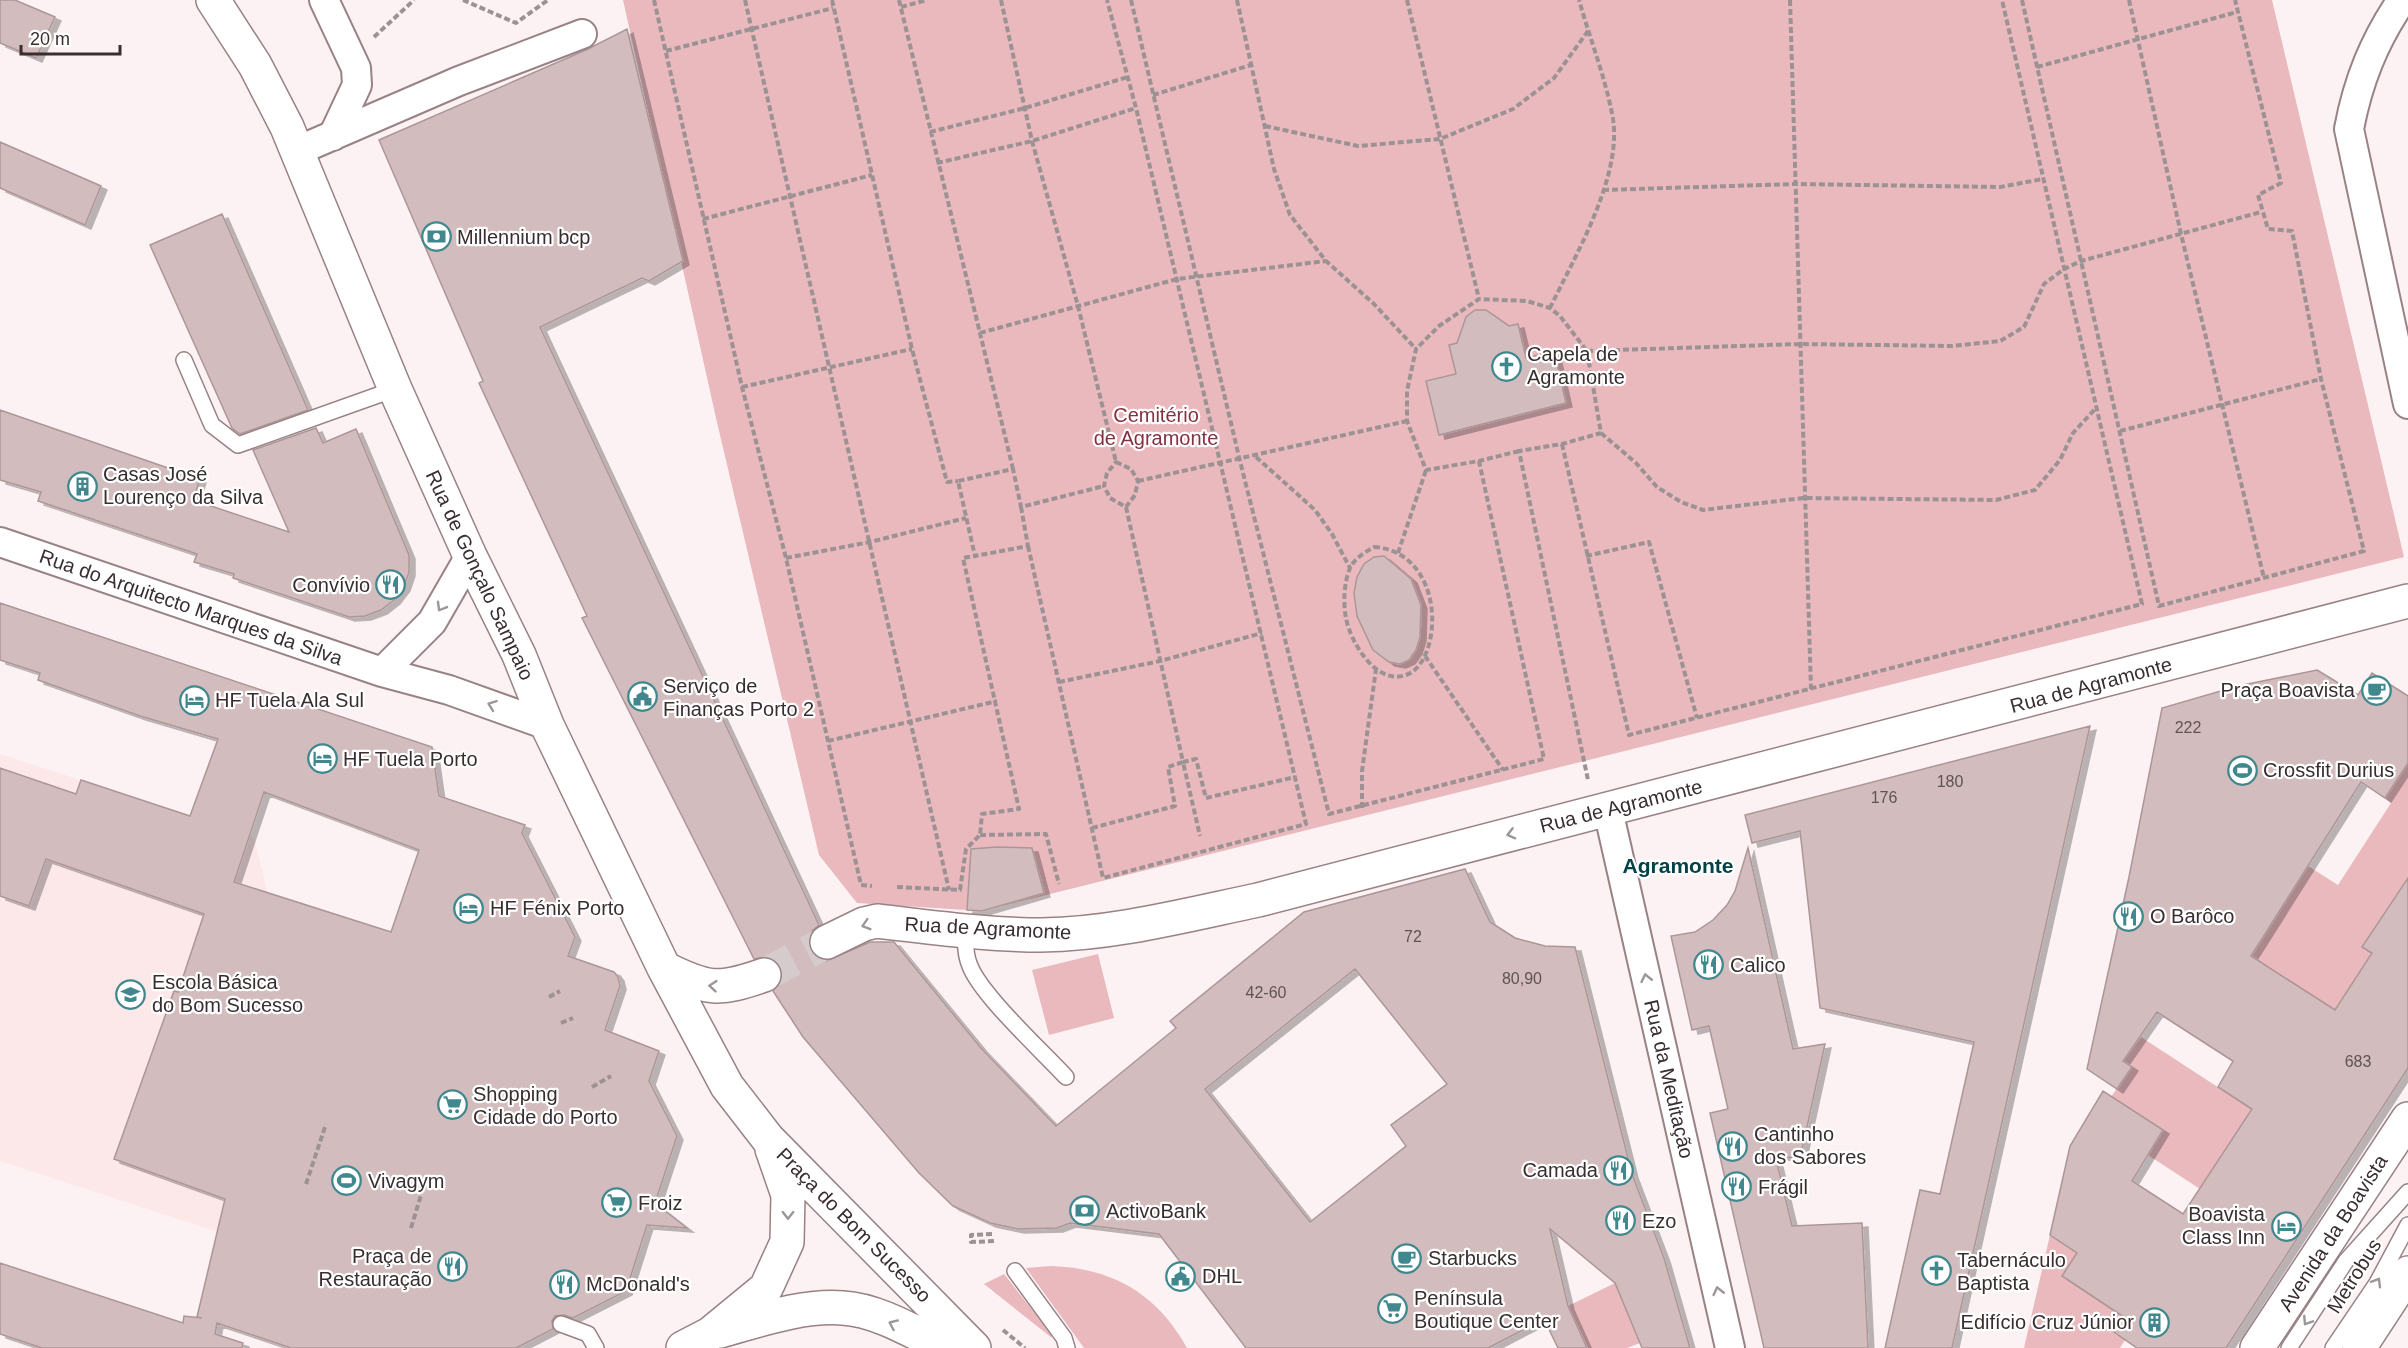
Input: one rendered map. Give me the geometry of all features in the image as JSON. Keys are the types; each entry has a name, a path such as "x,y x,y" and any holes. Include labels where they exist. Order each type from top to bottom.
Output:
{"street":[{"name":"Rua de Gonçalo Sampaio","path":"213,0 255,65 297,151 395,389 470,556 519,655 547,725 664,968 727,1086 768,1139"},
{"path":"324,0 356,68 357,85 333,136"},
{"path":"2402,0 2376,43 2356,89 2349,129 2408,404"},
{"path":"297,151 459,81 582,34"},
{"name":"Rua do Arquitecto Marques da Silva","path":"0,542 382,672 449,690 547,725"},
{"path":"382,672 432,622 470,556"},
{"name":"Rua de Agramonte","path":"827,942 864,924 877,921 1041,935 1118,929 1258,900 2408,601"},
{"name":"Rua da Meditação","path":"1600,812 1730,1348"},
{"path":"664,968 705,986 719,987 731,986 764,975"},
{"name":"Avenida da Boavista","path":"2257,1348 2408,1119"},
{"name":"Praça do Bom Sucesso","path":"697,1341 766,1288 787,1242 788,1195 768,1139"},
{"name":"Praça do Bom Sucesso","path":"768,1139 974,1348"},
{"path":"2359,1348 2408,1273"},
{"name":"Praça do Bom Sucesso","path":"697,1341 800,1310 844,1308 878,1317 946,1348"}],"lane":[{"path":"184,360 212,425 238,446 395,389"},
{"path":"966,930 965,947 970,966 980,985 1066,1077"},
{"name":"Metrobus","path":"2289,1348 2346,1261 2408,1192"},
{"name":"Metrobus","path":"2333,1348 2377,1283 2408,1225"},
{"path":"1015,1271 1064,1338 1067,1348"},
{"path":"561,1324 588,1334 596,1348"}],"path":[{"path":"352,58 414,0"},
{"path":"463,0 516,23 548,0"},
{"path":"654,0 742,387 786,558 861,885 883,886"},
{"path":"745,0 949,890"},
{"path":"832,0 912,349 947,482 1013,469"},
{"path":"899,0 1013,469 1028,546 1103,878 1306,824 1136,108 1107,0"},
{"path":"901,7 927,0"},
{"path":"1001,0 1032,141 1078,306 1116,462"},
{"path":"1131,0 1239,458 1329,814 1362,808 1544,759 1479,461"},
{"path":"1237,0 1274,169 1290,215 1326,261 1374,304 1416,350"},
{"path":"1407,0 1479,299"},
{"path":"1550,308 1603,190 1612,154 1613,120 1579,0"},
{"path":"1790,0 1803,498 1811,689"},
{"path":"1562,444 1629,735 2142,604 2002,0"},
{"path":"2022,0 2159,606 2364,552 2321,379 2292,231 2268,229 2258,195 2281,183 2235,0"},
{"path":"2129,0 2181,234 2264,578"},
{"path":"666,51 833,8"},
{"path":"2037,68 2238,12"},
{"path":"1265,126 1358,146 1440,139 1513,108 1554,78 1588,31"},
{"path":"1153,95 1251,65"},
{"path":"930,132 1025,108 1128,77"},
{"path":"937,163 1032,141 1136,108"},
{"path":"703,219 872,175"},
{"path":"1603,190 1795,184 2000,187 2043,179"},
{"path":"1587,351 1799,345 1952,346 2000,341 2024,327 2044,284 2064,268 2081,261 2262,212"},
{"path":"980,333 1196,275 1326,261"},
{"path":"1398,553 1426,470 1407,421 1407,392 1416,350 1439,326 1479,299 1527,301 1550,308 1576,334 1587,351 1601,433 1636,463 1658,487 1681,502 1703,510 1803,498 1996,500 2035,490 2060,460 2073,433 2096,407"},
{"path":"742,387 912,349"},
{"path":"2120,431 2321,379"},
{"path":"1138,481 1239,458 1256,457 1407,421"},
{"path":"1426,470 1562,444 1601,433"},
{"path":"1519,451 1585,759 1600,812"},
{"path":"1256,457 1315,510 1332,534 1350,568"},
{"path":"1116,462 1131,469 1138,481 1135,495 1126,507"},
{"path":"1116,462 1107,473 1104,486 1110,498 1126,507 1200,836"},
{"path":"958,481 975,556"},
{"path":"1021,507 1104,486"},
{"path":"786,558 870,542 966,518"},
{"path":"1586,556 1649,542 1697,718"},
{"path":"894,887 960,890 966,849 980,835 982,814 1018,809 997,701 963,558 1028,546"},
{"path":"1374,547 1388,548 1398,553 1416,569 1430,598 1433,632 1425,656 1417,668 1405,676 1391,676 1376,669 1363,656 1346,619 1344,595 1350,568 1360,555 1374,547"},
{"path":"1059,682 1160,662 1262,633"},
{"path":"1425,656 1503,770"},
{"path":"1362,808 1362,771 1376,669"},
{"path":"828,741 912,723 997,701"},
{"path":"1092,828 1175,806 1168,767 1183,762 1196,759 1206,798 1295,777"},
{"path":"980,835 1046,834 1059,884"},
{"path":"549,997 560,991"},
{"path":"561,1023 573,1018"},
{"path":"592,1087 611,1076"},
{"path":"306,1184 326,1124"},
{"path":"411,1227 422,1195"},
{"path":"992,1234 971,1235 971,1242 994,1241"},
{"path":"999,1326 1025,1348"}],"shaded area":[{"name":"Escola Básica do Bom Sucesso","path":"0,754 250,835 255,841 267,891 269,925 259,1019 218,1232 0,1161"}],"green space":[{"name":"Cemitério de Agramonte","path":"623,0 2272,0 2404,557 982,911 857,903 819,855 716,418"},
{"path":"2408,763 2408,878 2362,947 2377,957 2364,965 2335,1010 2180,910 2308,866 2338,885 2391,803 2385,798"},
{"path":"1098,954 1114,1018 1049,1035 1032,970"},
{"path":"2141,1037 2256,1112 2200,1189 2148,1155 2163,1130 2111,1097 2132,1067 2123,1061"},
{"path":"2176,1210 2199,1225 2136,1297 2114,1332 2125,1340 2120,1348 2024,1348 2050,1235 2077,1253 2062,1276 2091,1295 2116,1256 2170,1219"},
{"path":"1051,1266 1094,1272 1131,1288 1162,1313 1187,1348 1084,1348 1026,1268"},
{"path":"1004,1274 1050,1332 1052,1338 984,1284"},
{"path":"1615,1283 1640,1343 1627,1348 1588,1348 1568,1306"}],"building":[{"path":"0,0 15,0 55,17 36,58 0,43"},
{"path":"627,29 683,261 649,281 642,278 540,327 819,925 812,931 808,940 810,951 817,958 826,961 870,942 894,942 981,1048 1056,1126 1176,1028 1170,1021 1304,912 1465,869 1490,922 1515,938 1545,946 1575,947 1632,1174 1664,1258 1690,1348 1642,1348 1615,1283 1550,1229 1568,1306 1587,1348 1558,1348 1544,1319 1488,1348 1246,1348 1159,1234 1070,1223 1057,1228 1018,1229 990,1223 953,1206 919,1173 803,1037 773,991 782,979 782,968 777,961 768,957 754,959 582,618 587,616 479,383 483,381 379,140 588,49","holes":["1355,969 1447,1084 1391,1125 1406,1146 1310,1222 1205,1089"]},
{"path":"0,142 101,186 85,225 0,188"},
{"path":"222,214 308,410 240,434 232,428 150,245"},
{"name":"Capela de Agramonte","path":"1475,310 1486,310 1509,326 1518,324 1526,358 1554,351 1566,403 1439,435 1426,381 1456,374 1449,345 1457,343 1466,317"},
{"path":"0,410 200,479 193,500 289,532 253,450 316,428 323,443 356,429 409,555 409,572 404,587 394,600 381,610 365,616 349,617 233,578 234,574 194,562 197,554 38,501 41,492 0,480"},
{"path":"1384,556 1411,579 1421,605 1420,637 1416,650 1409,660 1400,664 1389,662 1373,650 1357,616 1354,593 1357,577 1364,564 1374,557"},
{"path":"0,603 432,747 439,796 525,825 522,833 575,937 568,956 614,972 618,977 620,986 605,1030 659,1051 649,1081 677,1136 655,1203 687,1228 647,1225 626,1291 573,1318 564,1315 555,1316 552,1321 553,1329 516,1348 291,1348 217,1323 215,1334 243,1343 242,1348 42,1348 0,1334 0,1263 183,1323 184,1316 202,1318 197,1317 225,1199 114,1159 174,991 178,992 204,914 46,859 29,906 0,896 0,768 76,794 81,780 190,816 218,739 140,716 38,680 40,673 0,660","holes":["264,792 419,850 391,932 234,882"]},
{"path":"2317,670 2358,695 2372,673 2408,696 2408,763 2385,798 2361,782 2251,956 2335,1010 2372,953 2362,947 2408,878 2408,1068 2226,1348 2137,1348 2114,1332 2124,1317 2062,1276 2077,1253 2050,1235 2070,1146 2103,1091 2163,1130 2132,1181 2183,1214 2252,1109 2218,1087 2233,1061 2157,1012 2123,1061 2132,1067 2117,1089 2087,1069 2129,877 2162,708 2238,686"},
{"path":"2090,726 1952,1348 1885,1348 1920,1190 1940,1194 1974,1042 1820,1008 1800,831 1752,843 1745,815"},
{"path":"1032,848 1044,893 982,911 967,910 971,849"},
{"path":"1748,848 1793,1049 1825,1044 1800,1159 1775,1155 1792,1226 1862,1223 1868,1348 1764,1348 1710,1113 1728,1109 1709,1026 1692,1030 1671,936 1695,932 1713,920 1727,905 1735,891"}],"tunnel":[{"path":"764,975 827,942"}],"place":[{"name":"Millennium bcp","path":"436,237"},
{"name":"Capela de Agramonte","path":"1506,366"},
{"name":"Casas José Lourenço da Silva","path":"82,486"},
{"name":"Convívio","path":"391,585"},
{"name":"Praça Boavista","path":"2376,690"},
{"name":"Serviço de Finanças Porto 2","path":"642,697"},
{"name":"HF Tuela Ala Sul","path":"194,700"},
{"name":"HF Tuela Porto","path":"322,759"},
{"name":"Crossfit Durius","path":"2242,770"},
{"name":"HF Fénix Porto","path":"469,908"},
{"name":"O Barôco","path":"2129,916"},
{"name":"Calico","path":"1709,965"},
{"name":"Escola Básica do Bom Sucesso","path":"131,994"},
{"name":"Shopping Cidade do Porto","path":"452,1105"},
{"name":"Cantinho dos Sabores","path":"1733,1146"},
{"name":"Camada","path":"1619,1170"},
{"name":"Vivagym","path":"347,1181"},
{"name":"Frágil","path":"1737,1187"},
{"name":"Froiz","path":"617,1203"},
{"name":"ActivoBank","path":"1085,1211"},
{"name":"Ezo","path":"1621,1221"},
{"name":"Boavista Class Inn","path":"2286,1226"},
{"name":"Starbucks","path":"1407,1258"},
{"name":"Praça de Restauração","path":"453,1267"},
{"name":"Tabernáculo Baptista","path":"1936,1271"},
{"name":"DHL","path":"1181,1276"},
{"name":"McDonald's","path":"565,1284"},
{"name":"Península Boutique Center","path":"1393,1309"},
{"name":"Edifício Cruz Júnior","path":"2155,1322"}],"district":[{"name":"Agramonte","path":"1678,866"}]}
